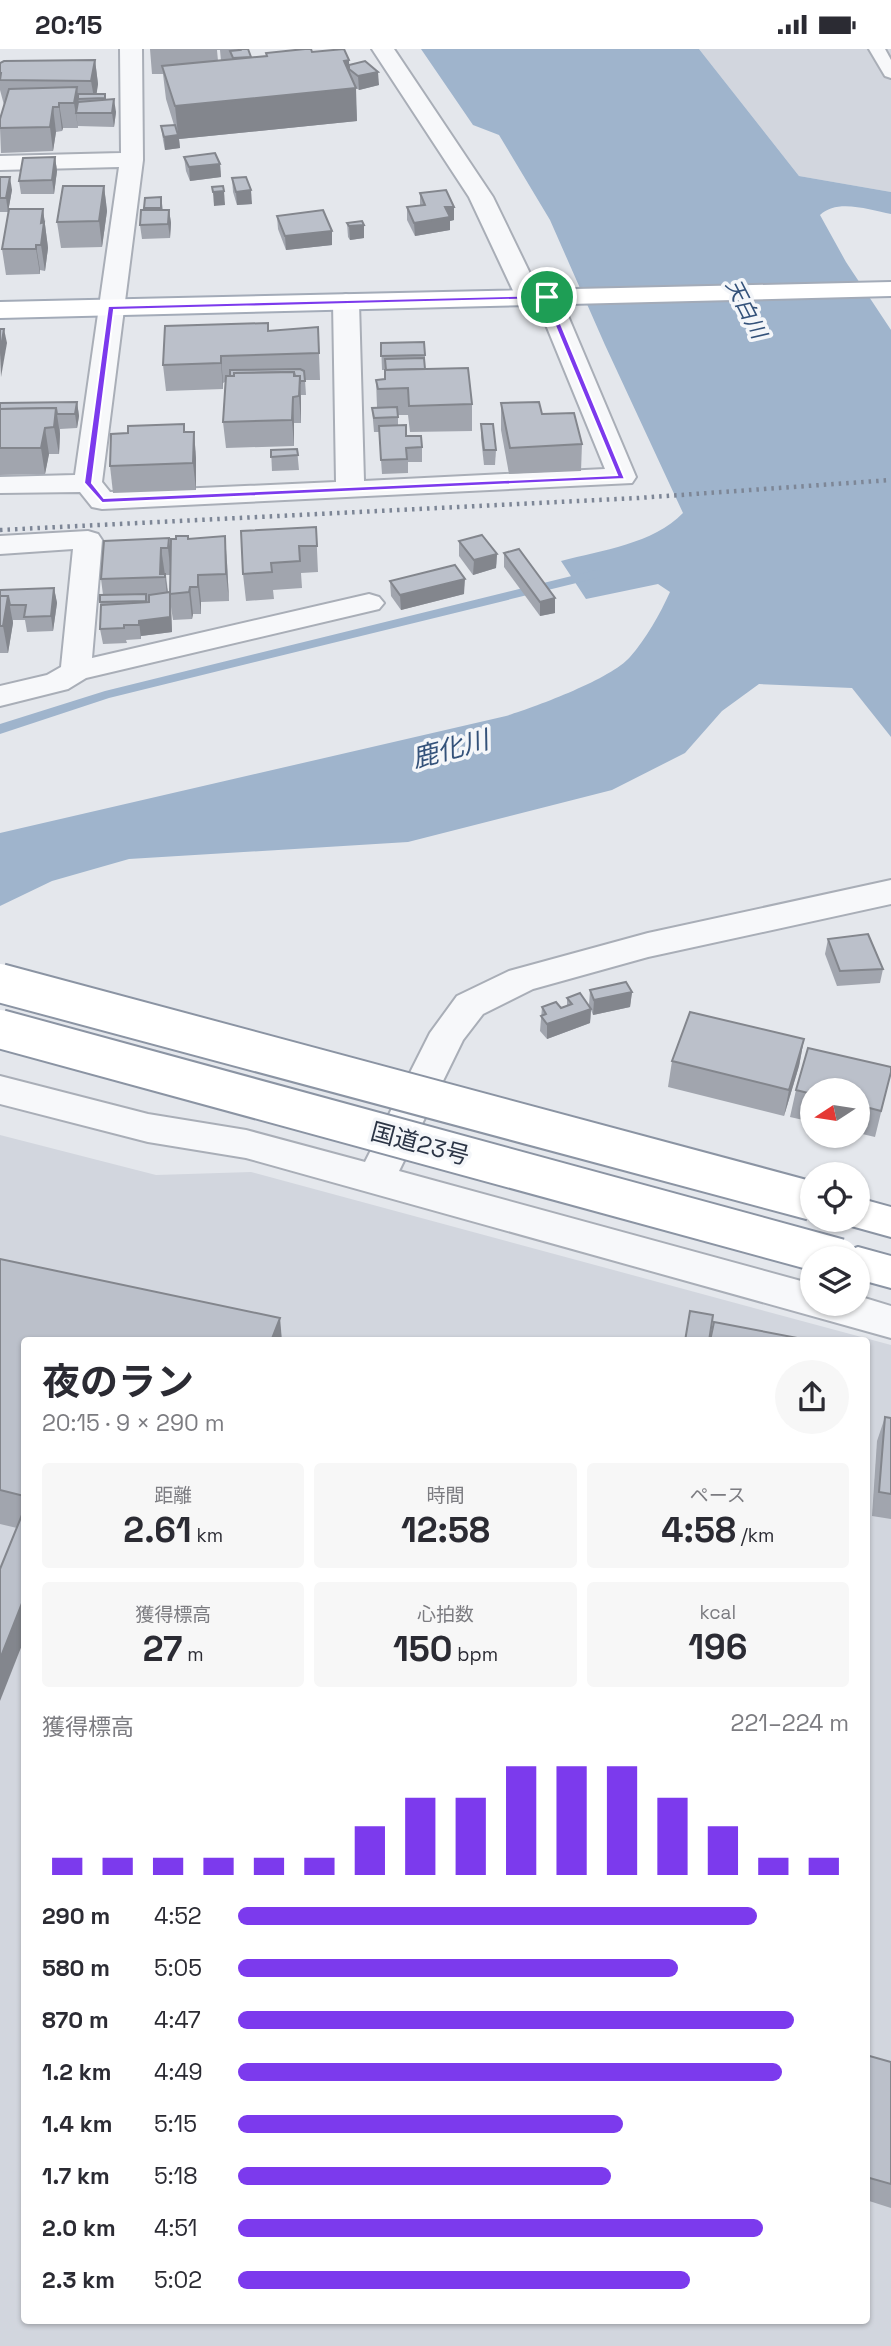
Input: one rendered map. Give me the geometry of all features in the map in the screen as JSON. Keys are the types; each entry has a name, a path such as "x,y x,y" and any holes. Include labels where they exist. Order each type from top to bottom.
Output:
{"main road":[{"path":"0,310 887,289"},
{"name":"国道23号","path":"0,983 800,1198"},
{"name":"国道23号","path":"0,1029 800,1247"},
{"path":"870,1216 891,1222"},
{"path":"870,1266 891,1272"}],"street":[{"path":"131,49 132,160 88,483 102,501 622,477 546,297 388,56 365,66"},
{"path":"131,84 159,82"},
{"path":"0,163 132,160"},
{"path":"346,302 350,489"},
{"path":"0,485 88,483"},
{"path":"0,545 88,540 76,671"},
{"path":"0,696 57,682 76,671 369,603"},
{"path":"376,1178 448,1033 470,1005 521,980 648,944 891,892"},
{"path":"0,1090 148,1128 246,1144 800,1297"},
{"path":"869,1316 891,1322"}],"lane":[{"path":"877,49 891,73"}],"shaded area":[{"path":"699,49 891,49 891,192 799,176"},
{"path":"0,1135 156,1175 251,1172 861,1337 21,1337 21,2324 870,2324 870,1339 891,1345 891,2346 0,2346"}],"water":[{"path":"421,49 699,49 799,176 891,192 891,214 844,206 827,210 820,215 846,262 891,330 891,737 852,688 759,684 722,711 685,753 612,790 408,842 129,859 52,881 0,906 0,833 519,712 572,691 620,665 642,642 670,592 658,584 586,599 561,561 642,539 671,524 683,513 550,220 499,135 473,125"}],"building":[{"path":"248,49 251,57 233,58 230,51"},
{"path":"311,49 312,52 344,49 349,60 344,61 356,88 175,106 162,66 267,56 266,53"},
{"path":"95,60 91,81 0,80 0,63 4,61"},
{"path":"365,61 378,72 358,76 349,69 349,65"},
{"path":"77,87 74,103 59,103 59,107 53,107 50,127 0,128 9,89"},
{"path":"78,94 105,94 105,98 78,99"},
{"path":"114,99 112,113 76,113 78,102"},
{"path":"175,125 178,135 164,137 161,126"},
{"path":"215,153 220,164 189,167 184,157"},
{"path":"55,157 52,180 19,181 23,158"},
{"path":"0,177 10,177 6,198 0,198"},
{"path":"246,177 251,190 236,192 232,178"},
{"path":"63,186 104,186 99,221 57,222"},
{"path":"223,186 224,191 213,192 212,187"},
{"path":"446,190 454,207 445,207 450,217 414,223 407,207 425,205 420,193"},
{"path":"161,197 161,208 144,208 145,198"},
{"path":"9,209 43,209 41,245 36,245 36,249 2,249"},
{"path":"141,210 169,210 168,224 140,225"},
{"path":"323,210 332,231 285,236 277,216"},
{"path":"362,221 364,225 349,226 347,223"},
{"path":"268,323 268,331 318,327 319,353 221,356 221,363 163,365 165,326"},
{"path":"0,329 4,329 0,353"},
{"path":"424,342 425,355 381,356 381,343"},
{"path":"424,358 425,369 386,370 385,359"},
{"path":"468,368 472,404 409,406 408,388 378,389 376,380 385,379 385,370"},
{"path":"230,370 304,371 305,381 300,381 300,376 295,376 294,372 234,373 234,376 230,376"},
{"path":"294,372 294,376 300,376 299,396 293,397 292,420 223,422 226,376 234,376 234,373"},
{"path":"77,402 75,414 57,414 56,408 0,409 0,403"},
{"path":"539,402 542,414 574,413 582,444 510,448 501,403"},
{"path":"397,407 398,417 374,418 372,408"},
{"path":"56,408 54,427 45,428 41,448 0,448 0,409"},
{"path":"184,424 184,432 194,432 193,463 110,466 111,434 128,433 128,426"},
{"path":"481,424 493,424 496,450 484,450"},
{"path":"406,425 406,436 421,436 422,447 406,448 407,459 381,460 379,426"},
{"path":"297,449 298,455 271,457 271,450"},
{"path":"316,527 317,546 299,546 300,561 271,563 272,572 243,574 241,531"},
{"path":"482,535 497,554 474,560 459,541"},
{"path":"176,536 188,536 188,539 225,536 226,574 198,575 198,587 190,587 189,592 170,594 171,539 176,539"},
{"path":"169,538 168,548 161,548 160,574 165,574 165,577 101,579 104,541"},
{"path":"519,549 555,598 540,602 504,553"},
{"path":"455,565 465,579 400,595 390,581"},
{"path":"54,588 51,616 24,617 26,605 10,605 8,596 0,596 0,590"},
{"path":"170,592 170,617 139,621 139,625 124,625 124,628 100,629 101,605 149,602 149,595"},
{"path":"146,594 146,601 100,602 100,595"},
{"path":"0,596 8,596 3,626 0,626"},
{"path":"868,934 883,969 840,971 828,939"},
{"path":"626,982 632,992 594,1000 590,990"},
{"path":"580,993 591,1009 547,1024 541,1016 546,1014 542,1007 556,1002 561,1008 572,1004 567,998"},
{"path":"690,1012 804,1039 789,1090 672,1061"},
{"path":"808,1048 891,1067 881,1111 870,1108 870,1078 800,1078 800,1091 796,1090"},
{"path":"0,1259 280,1318 273,1337 21,1337 21,1495 0,1490"},
{"path":"690,1311 713,1315 710,1337 686,1337"},
{"path":"714,1322 792,1337 711,1337"},
{"path":"885,1417 891,1418 891,1494 879,1492"},
{"path":"21,1517 21,1606 0,1659 0,1569"},
{"path":"870,2056 891,2062 891,2184 870,2178"}],"waterway":[{"path":"0,729 105,695 596,574"}],"railway":[{"path":"0,530 638,498 891,480"}],"route":[{"path":"547,297 622,477 102,501 88,483 111,308 547,297"}],"water label":[{"name":"天白川","path":"746,309"},
{"name":"鹿化川","path":"450,749"}]}
